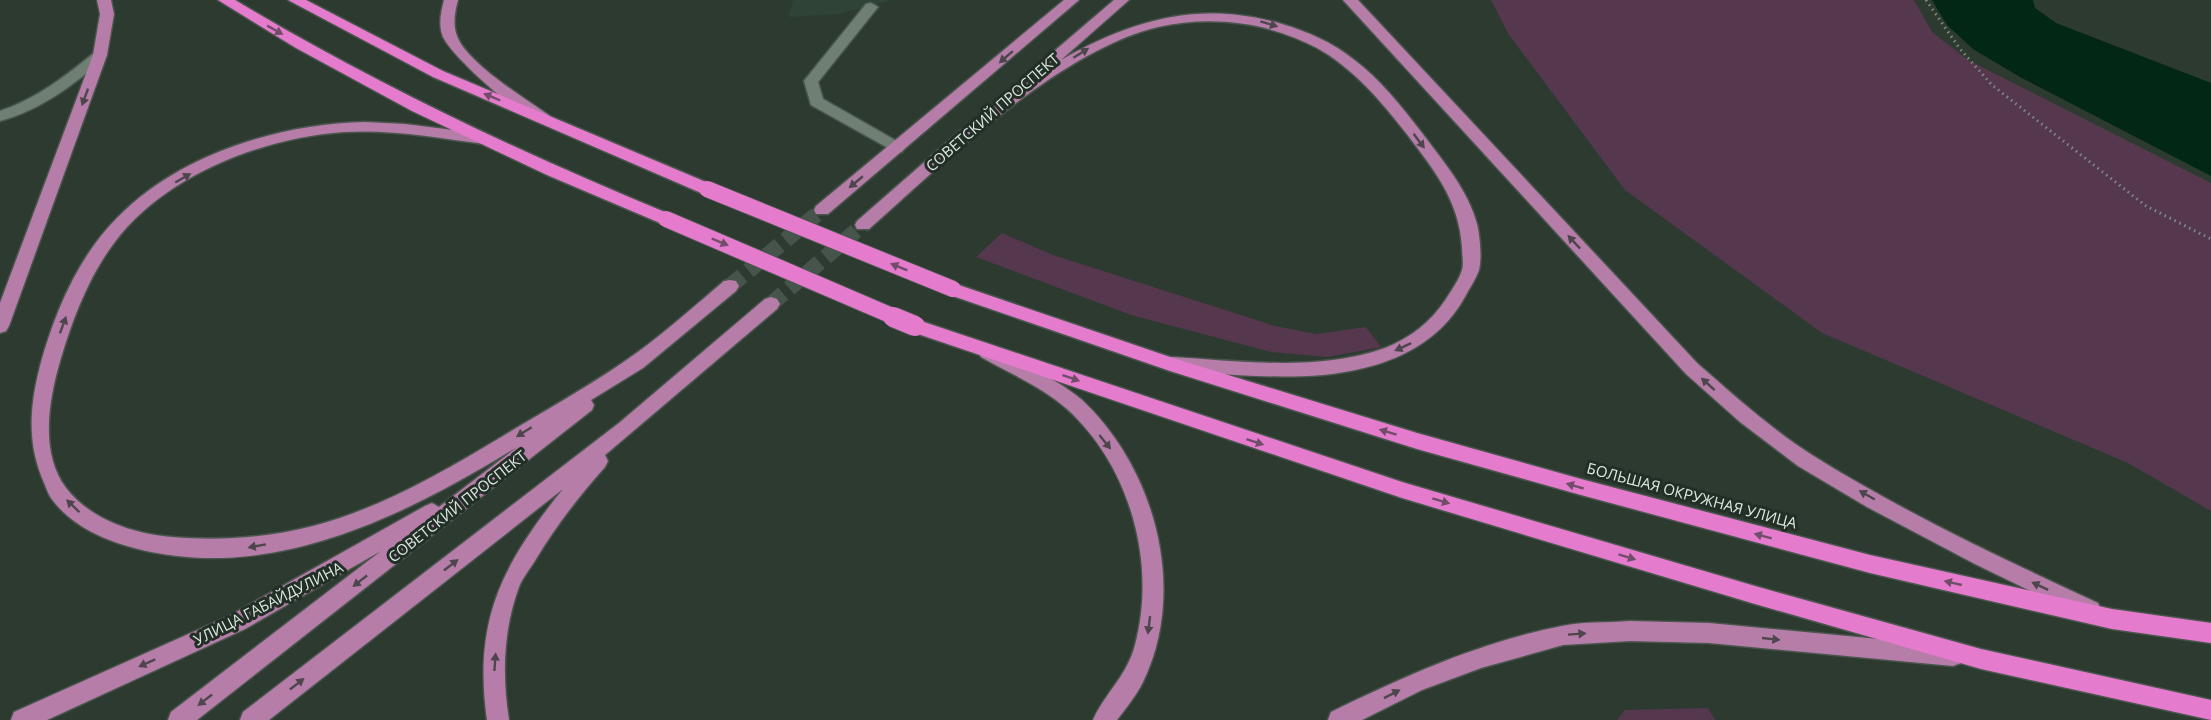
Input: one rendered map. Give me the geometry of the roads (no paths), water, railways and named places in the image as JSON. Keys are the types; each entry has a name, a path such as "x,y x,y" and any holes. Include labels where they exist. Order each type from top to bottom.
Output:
{"highway":[{"path":"225,0 332,62 536,164 915,326 1402,490 1755,595 1981,659 2211,711"},
{"path":"295,0 438,74 545,120"},
{"name":"БОЛЬШАЯ ОКРУЖНАЯ УЛИЦА","path":"545,120 953,289 1170,364 1417,441 1870,564 2112,620 2211,633"}],"main road":[{"path":"0,326 100,55 107,14 104,0"},
{"path":"451,0 447,24 450,37 461,55 545,120"},
{"name":"СОВЕТСКИЙ ПРОСПЕКТ","path":"863,225 1122,0"},
{"path":"1350,0 1692,369 1746,417 1805,459 1903,516 2008,571 2112,620"},
{"path":"822,210 1069,2"},
{"path":"965,135 1087,49 1143,27 1182,18 1229,17 1258,21 1295,32 1322,45 1349,63 1372,83 1447,178 1469,223 1471,269 1449,311 1418,340 1389,353 1344,365 1281,368 1170,364"},
{"path":"485,139 386,126 325,129 273,141 219,160 189,174 136,209 114,231 92,259 74,295 51,357 43,397 39,435 43,460 54,486 74,509 103,529 148,544 195,550 250,547 315,534 378,511 458,473 645,356"},
{"name":"СОВЕТСКИЙ ПРОСПЕКТ","path":"179,720 506,468 730,286"},
{"path":"251,720 626,428 771,304"},
{"path":"976,345 1071,401 1121,461 1134,488 1149,532 1154,589 1148,636 1134,676 1104,720"},
{"path":"498,720 494,684 496,651 500,618 511,582 543,528 578,483 626,428"},
{"name":"УЛИЦА ГАБАЙДУЛИНА","path":"22,720 238,622 378,545 506,468"},
{"path":"1340,720 1416,682 1481,658 1563,635 1630,631 1709,633 1981,659"}],"lane":[{"path":"871,6 811,81 816,102 897,148"},
{"path":"0,116 30,105 67,83 100,55"}],"tunnel":[{"path":"730,286 822,210"},
{"path":"771,304 863,225"}]}
